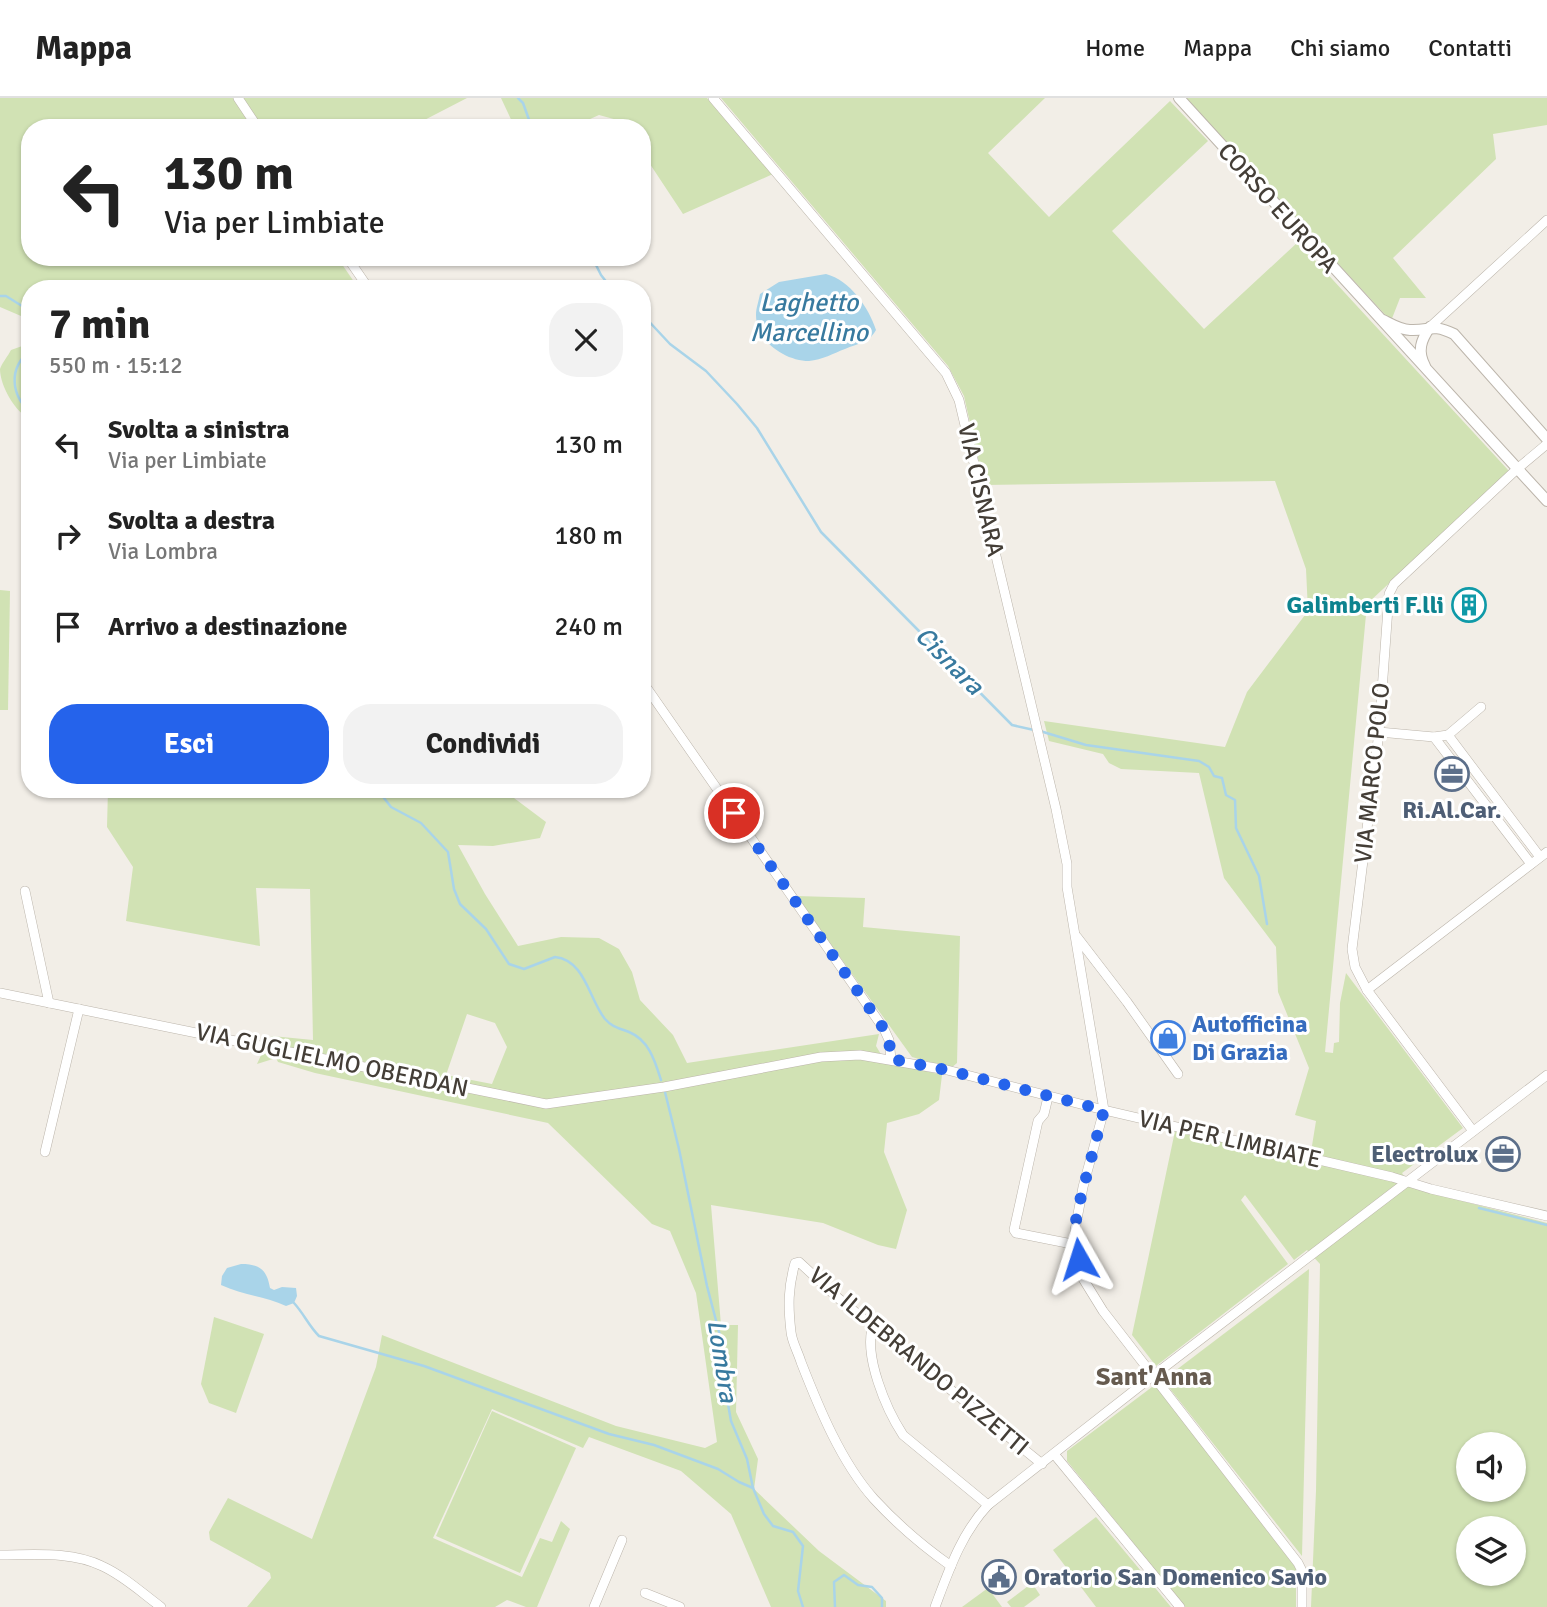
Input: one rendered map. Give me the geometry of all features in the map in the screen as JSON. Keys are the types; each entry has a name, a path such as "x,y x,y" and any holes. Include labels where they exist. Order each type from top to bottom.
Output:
{"street":[{"path":"239,98 252,119"},
{"name":"VIA CISNARA","path":"713,98 946,373 959,400 1041,742 1067,864 1067,887 1104,1110"},
{"name":"CORSO EUROPA","path":"1179,98 1547,501"},
{"path":"1429,374 1420,351 1423,337 1430,327 1547,220"},
{"name":"CORSO EUROPA","path":"1378,317 1410,330 1430,327 1454,334 1547,441"},
{"name":"VIA MARCO POLO","path":"1473,1131 1367,990 1355,967 1352,950 1379,732 1390,594 1394,584 1547,441"},
{"path":"651,694 884,1029 889,1040 891,1059"},
{"path":"1379,732 1434,737 1448,735 1481,707"},
{"path":"1367,990 1544,854 1448,735"},
{"path":"1434,737 1531,864"},
{"path":"25,891 49,1003"},
{"path":"1076,936 1178,1074"},
{"name":"VIA GUGLIELMO OBERDAN","path":"0,993 546,1104 664,1087"},
{"path":"45,1152 79,1009"},
{"name":"VIA PER LIMBIATE","path":"664,1087 821,1057 860,1055 891,1059 947,1070 1048,1097 1547,1216"},
{"path":"935,1607 956,1554 988,1505 1547,1075"},
{"path":"1048,1097 1044,1114 1038,1121 1014,1230 1016,1233 1077,1245"},
{"path":"1104,1110 1077,1212 1075,1230 1082,1277 1090,1293 1298,1563 1302,1571 1302,1607"},
{"name":"VIA ILDEBRANDO PIZZETTI","path":"951,1566 913,1536 873,1498 836,1440 808,1381 791,1335 788,1290 795,1263 799,1262 838,1298 1042,1464"},
{"path":"873,1325 869,1335 870,1353 889,1410 903,1435 988,1505"},
{"path":"1054,1454 1180,1607"},
{"path":"594,1607 622,1540"},
{"path":"0,1555 54,1555 94,1563 131,1584 161,1607"},
{"path":"645,1592 680,1607"}],"green space":[{"path":"0,98 467,98 426,119 21,119 21,266 343,266 353,280 21,280 21,316 0,307"},
{"path":"501,98 707,98 773,174 683,214 651,166 651,119 614,119 599,115 590,119 511,119"},
{"path":"721,98 1045,98 988,153 1049,217 1170,101 1208,141 1112,231 1204,329 1298,242 1509,471 1367,604 1325,1052 1333,1053 1334,1043 1339,1042 1340,1003 1346,973 1463,1128 1402,1173 1412,1188 1547,1223 1547,1607 1311,1607 1320,1264 1307,1250 1294,1260 1245,1195 1241,1200 1288,1264 1156,1366 1132,1335 1175,1131 1310,1158 1316,1121 1295,1115 1309,1068 1278,992 1276,947 1224,878 1199,773 1121,769 1109,763 1103,754 1049,741 1044,721 1225,747 1247,692 1308,611 1306,569 1275,481 984,485 964,396 948,366"},
{"path":"1185,98 1547,98 1547,125 1493,134 1496,159 1393,258 1426,298 1400,298 1391,321"},
{"path":"21,346 21,413 10,398 1,376 0,369 11,350"},
{"path":"0,590 10,591 8,710 0,710"},
{"path":"108,798 514,798 546,822 540,838 493,846 458,845 518,946 561,937 599,938 619,949 632,972 640,1000 673,1035 687,1063 879,1034 876,1046 885,1061 942,1075 939,1100 919,1114 887,1123 884,1152 907,1210 896,1249 878,1245 823,1223 711,1205 721,1325 738,1325 736,1412 758,1459 754,1489 819,1551 886,1601 886,1607 771,1607 731,1514 681,1471 589,1437 583,1448 492,1409 433,1538 522,1577 540,1538 552,1542 561,1521 570,1529 537,1607 526,1607 507,1600 495,1607 247,1607 271,1578 270,1573 210,1540 209,1532 228,1498 312,1539 376,1367 382,1335 616,1426 705,1448 717,1442 696,1293 670,1231 652,1224 548,1123 315,1073 278,1062 276,1058 257,1064 272,1036 313,1040 310,889 256,888 260,946 126,921 133,867 107,827","holes":["467,1014 495,1023 507,1047 492,1084 446,1075"]},
{"path":"796,896 865,898 863,927 960,936 957,1063 951,1068 912,1057"},
{"path":"1309,1269 1302,1556 1163,1380"},
{"path":"214,1317 264,1334 236,1413 209,1403 201,1384"},
{"path":"1152,1387 1157,1388 1296,1568 1296,1607 1185,1607 1067,1461 1067,1451"},
{"path":"492,1411 576,1448 520,1573 436,1536"},
{"path":"1096,1517 1171,1607 1096,1607 1053,1550"},
{"path":"1032,1583 1040,1595 1024,1607 1011,1607 1007,1602"},
{"path":"988,1588 1002,1607 962,1607"}],"water":[{"name":"Laghetto Marcellino","path":"826,274 851,289 869,313 876,330 870,338 862,342 809,361 791,357 774,348 766,341 757,324 756,312 760,294 779,282"},
{"path":"241,1264 262,1269 270,1288 274,1290 282,1287 296,1288 294,1303 286,1306 221,1285 227,1268"}],"waterway":[{"name":"Cisnara","path":"518,98 523,103 529,119"},
{"name":"Cisnara","path":"596,266 605,280"},
{"name":"Lombra","path":"0,296 6,296 21,305"},
{"name":"Cisnara","path":"651,324 670,344 706,371 757,428 821,532 1012,725 1034,730"},
{"name":"Lombra","path":"21,361 15,373 16,390 21,401"},
{"name":"Cisnara","path":"1040,731 1086,745 1199,761 1209,767 1214,776 1222,778 1226,795 1235,800 1236,828 1259,876 1267,924"},
{"name":"Lombra","path":"384,798 391,807 421,823 448,852 454,889 460,904 486,929 509,964 524,969 555,957 573,965 605,1019 613,1026 642,1040 654,1059 661,1080"},
{"name":"Lombra","path":"665,1092 707,1286 724,1351 725,1387 731,1421 747,1459 753,1488 764,1514 773,1526 793,1532 803,1546 798,1591 803,1607"},
{"name":"Cisnara","path":"1479,1208 1547,1225"},
{"path":"294,1303 319,1336 424,1366 609,1434 654,1445 718,1469 753,1488"},
{"name":"Lombra","path":"835,1607 834,1582 844,1575 858,1585 872,1587 882,1598 882,1607"}],"place":[{"name":"Galimberti F.lli","path":"1469,605"},
{"name":"Ri.Al.Car.","path":"1452,774"},
{"name":"Autofficina Di Grazia","path":"1168,1038"},
{"name":"Electrolux","path":"1503,1154"},
{"name":"Oratorio San Domenico Savio","path":"999,1577"}],"district":[{"name":"Sant'Anna","path":"1154,1377"}],"route":[{"path":"734,813 884,1029 889,1040 891,1059 947,1070 1104,1110 1077,1212 1075,1230 1079,1259"}]}
